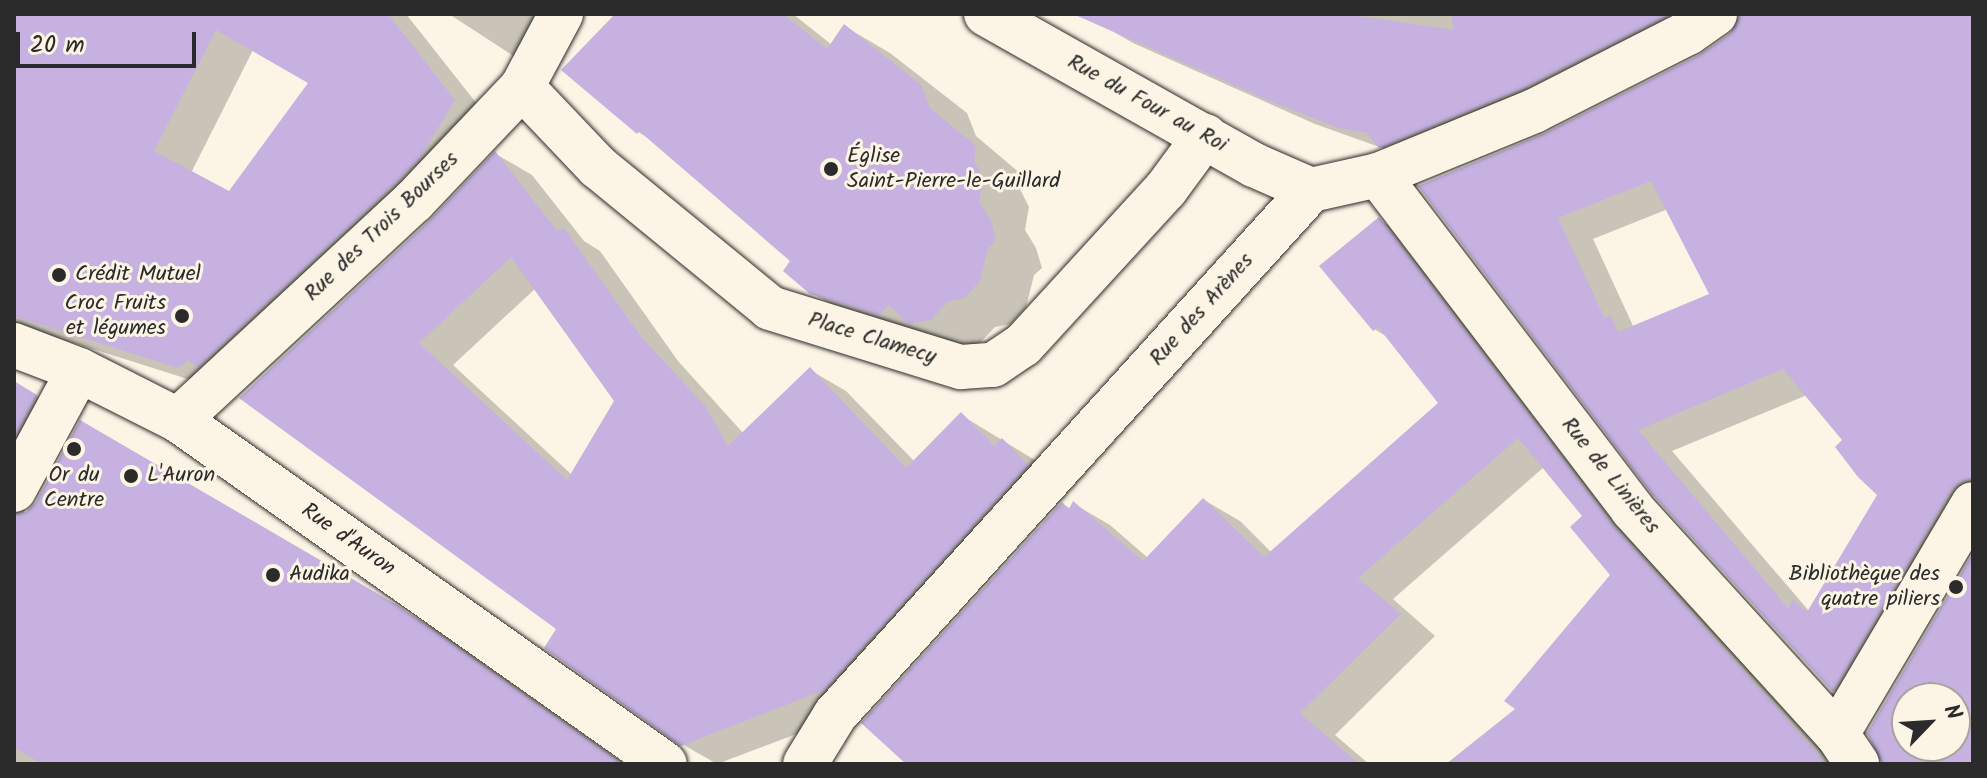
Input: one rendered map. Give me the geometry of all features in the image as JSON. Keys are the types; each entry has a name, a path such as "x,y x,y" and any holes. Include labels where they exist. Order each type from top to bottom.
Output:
{"street":[{"name":"Rue des Trois Bourses","path":"178,420 413,202 522,87 561,14"},
{"name":"Rue du Four au Roi","path":"986,14 1205,136 1311,190"},
{"path":"1311,190 1378,175 1534,111 1688,33 1715,14"},
{"name":"Place Clamecy","path":"522,87 598,167 770,308 961,367 993,365 1023,345 1166,189 1205,136"},
{"name":"Rue de Linières","path":"1378,175 1632,509 1847,749"},
{"name":"Rue des Arènes","path":"805,764 835,715 1311,190"},
{"name":"Rue d'Auron","path":"14,345 79,370 178,420 665,764"},
{"path":"14,490 79,370"},
{"path":"1847,749 1973,504"}],"building":[{"path":"14,14 388,14 455,100 420,158 395,184 198,367 188,360 178,368 14,316","holes":["216,30 308,83 229,191 154,151"]},
{"name":"Église Saint-Pierre-le-Guillard","path":"615,14 783,14 827,49 844,24 921,85 930,108 976,146 974,161 984,179 979,202 991,220 996,241 988,248 980,281 964,298 949,301 931,320 908,324 889,305 879,315 810,294 783,271 790,261 639,131 637,134 561,70"},
{"path":"1073,14 1344,14 1454,30 1451,14 1670,14 1524,88 1379,148 1367,133 1339,128 1277,104"},
{"path":"1740,14 1973,14 1973,479 1961,482 1951,491 1833,692 1651,493 1418,186 1545,133 1699,55 1730,34","holes":["1651,181 1709,294 1618,332 1611,315 1605,319 1558,218","1783,369 1842,440 1835,447 1858,477 1877,495 1807,612 1793,600 1788,608 1638,430"]},
{"path":"495,151 558,232 564,228 642,338 705,406 728,446 810,367 906,468 961,412 994,446 1002,438 1028,465 824,690 681,746 544,648 556,629 239,398 430,220","holes":["511,257 614,401 567,480 419,343"]},
{"path":"1379,217 1612,524 1827,764 1446,764 1515,709 1504,701 1610,575 1570,527 1582,516 1518,438 1358,578 1401,614 1300,713 1359,764 906,764 861,723 1062,502 1069,509 1073,501 1143,561 1203,498 1264,557 1438,403 1378,327 1373,331 1319,266"},
{"path":"14,381 37,395 14,438"},
{"path":"80,420 397,605 622,764 42,764 14,747 14,515 26,512 36,502"},
{"name":"Bibliothèque des quatre piliers","path":"1973,553 1973,764 1882,764 1867,733 1891,692 1891,762 1971,762 1971,682 1897,682"}],"place":[{"name":"Église Saint-Pierre-le-Guillard","path":"831,169"},
{"name":"Crédit Mutuel","path":"59,275"},
{"name":"Croc Fruits et légumes","path":"182,316"},
{"name":"Or du Centre","path":"74,449"},
{"name":"L'Auron","path":"131,476"},
{"name":"Audika","path":"273,575"},
{"name":"Bibliothèque des quatre piliers","path":"1956,587"}]}
